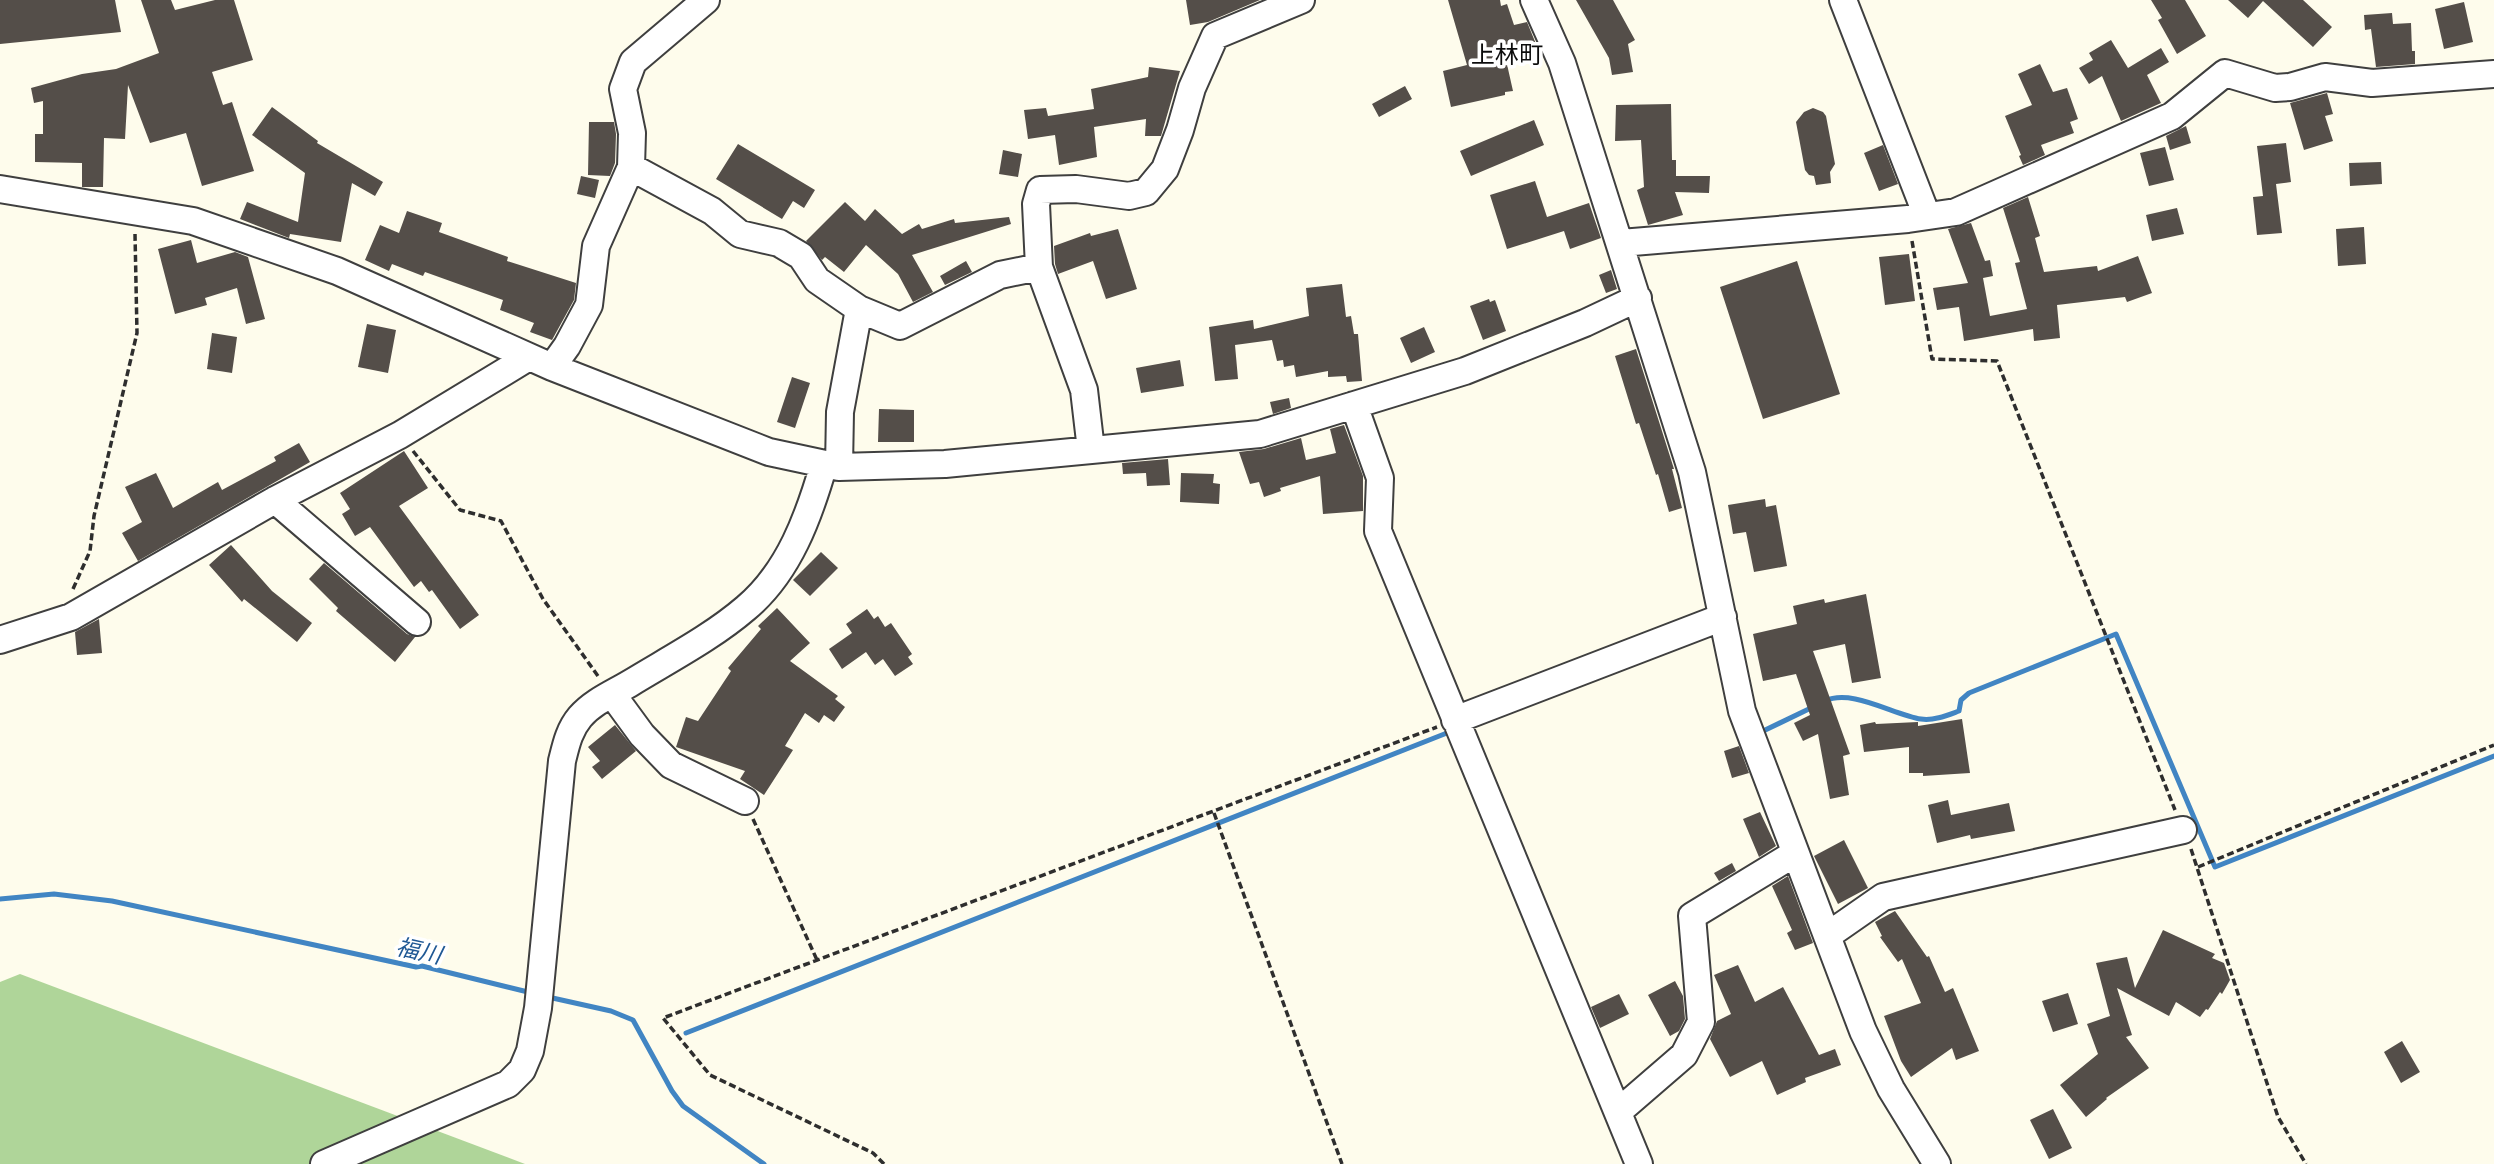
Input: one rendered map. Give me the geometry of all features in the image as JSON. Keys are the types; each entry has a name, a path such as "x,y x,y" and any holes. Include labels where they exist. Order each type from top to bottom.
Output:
{"street":[{"path":"0,640 71,617 275,500 541,362 566,346 589,305 596,246 631,167 632,133 623,89 634,62 706,0"},
{"path":"1091,450 1084,390 1039,267 1036,204 1040,190 1076,189 1129,196 1146,192 1165,169 1181,130 1192,88 1215,36 1260,8 1301,0"},
{"path":"1534,0 1562,62 1692,472 1742,712 1863,1031 1891,1089 1937,1164"},
{"path":"1843,0 1918,217"},
{"path":"1620,243 1956,212 2172,116 2225,73 2275,88 2290,88 2325,77 2372,83 2494,74"},
{"path":"631,167 712,211 740,234 779,243 801,256 817,280 859,309 900,326 1000,275 1039,267"},
{"path":"0,189 193,221 337,271 541,362 769,452 831,465 945,464 1259,434 1465,371 1585,323 1638,298"},
{"path":"324,1164 508,1084 522,1070 530,1051 538,1008 562,761 569,735 581,716 600,700 723,625 747,607 766,587 803,530 831,465 859,309"},
{"path":"1354,405 1380,478 1378,531 1639,1164"},
{"path":"275,500 418,622"},
{"path":"1455,720 1723,617"},
{"path":"612,694 642,735 671,765 745,801"},
{"path":"1827,936 1883,897 2183,830"},
{"path":"1618,1112 1684,1055 1701,1023 1692,916 1794,853"}],"path":[{"path":"71,617 70,594 90,551 94,516 136,333 135,211"},
{"path":"1918,217 1932,359 1997,360 2198,867 2278,1116 2306,1164"},
{"path":"400,435 460,510 500,521 542,599 612,694"},
{"path":"884,1164 873,1153 710,1075 663,1018 1214,813 1455,720"},
{"path":"2198,867 2494,745"},
{"path":"745,801 817,960"},
{"path":"1214,813 1342,1164"}],"green space":[{"path":"20,974 525,1164 0,1164 0,982"}],"building":[{"path":"0,0 115,0 121,32 0,44"},
{"path":"141,0 171,0 175,10 215,0 234,0 253,60 212,72 223,105 232,102 254,171 202,186 186,133 150,143 128,85 125,139 104,138 103,187 82,187 82,163 35,162 35,134 43,134 43,101 34,103 31,88 82,74 116,69 159,53"},
{"path":"1186,0 1260,0 1208,22 1190,25"},
{"path":"1448,0 1500,0 1501,6 1507,4 1514,25 1527,22 1536,44 1504,51 1513,91 1451,107 1443,71 1467,65"},
{"path":"1576,0 1613,0 1635,40 1628,44 1633,72 1612,75 1609,58"},
{"path":"2151,0 2185,0 2206,36 2177,54 2158,20 2162,18"},
{"path":"2228,0 2303,0 2332,27 2313,47 2263,1 2248,18"},
{"path":"2464,2 2473,42 2444,49 2435,9"},
{"path":"2392,13 2393,24 2411,23 2415,64 2376,67 2371,29 2365,30 2364,15"},
{"path":"2111,40 2128,68 2161,48 2169,62 2147,75 2161,103 2121,121 2102,76 2089,84 2079,68 2093,60 2089,53"},
{"path":"2040,64 2053,92 2067,88 2078,119 2070,122 2074,133 2041,145 2045,155 2023,165 2005,116 2032,105 2018,74"},
{"path":"1149,67 1180,71 1161,136 1145,136 1146,119 1094,127 1097,157 1059,165 1055,135 1028,139 1024,110 1046,108 1048,116 1094,109 1091,89 1148,77"},
{"path":"1405,86 1412,99 1379,117 1372,104"},
{"path":"2327,93 2333,114 2325,116 2333,141 2304,150 2290,103"},
{"path":"1671,104 1672,160 1676,160 1676,176 1710,176 1709,193 1675,192 1683,215 1648,225 1637,190 1644,187 1641,140 1615,141 1616,105"},
{"path":"272,107 318,141 317,143 383,182 375,196 352,183 341,242 290,234 289,238 240,219 247,202 298,222 305,173 252,135"},
{"path":"1813,108 1826,116 1835,164 1830,172 1831,183 1816,185 1814,176 1805,170 1796,122 1804,112"},
{"path":"1534,120 1544,145 1471,176 1460,151"},
{"path":"589,122 614,122 615,163 610,176 588,175"},
{"path":"2186,126 2191,143 2170,150 2166,136"},
{"path":"2286,143 2291,182 2276,184 2282,233 2257,235 2253,197 2263,196 2257,146"},
{"path":"738,144 815,190 804,208 793,201 782,219 716,179"},
{"path":"1883,145 1898,184 1879,191 1864,153"},
{"path":"2165,147 2174,180 2149,186 2140,153"},
{"path":"1003,150 1022,154 1018,177 999,174"},
{"path":"2381,162 2382,184 2350,186 2349,163"},
{"path":"581,176 599,180 595,198 577,194"},
{"path":"1535,181 1547,217 1589,203 1601,238 1570,249 1564,231 1507,249 1490,195"},
{"path":"2028,197 2040,236 2035,238 2044,272 2097,266 2098,271 2138,256 2152,293 2127,302 2125,297 2057,305 2060,338 2034,341 2033,329 1964,341 1959,307 1937,310 1933,288 1968,283 1948,229 1971,223 1985,261 1990,260 1993,276 1983,278 1990,316 2027,309 2015,263 2020,262 2003,208"},
{"path":"845,202 865,221 875,209 902,234 919,224 922,229 954,219 955,223 1009,217 1011,224 912,255 933,292 913,302 898,274 866,245 844,272 825,257 822,260 806,241"},
{"path":"2177,208 2184,234 2152,241 2146,215"},
{"path":"407,211 442,223 439,232 508,257 507,261 576,283 574,300 552,340 530,332 534,323 500,310 503,300 425,272 423,276 392,264 389,271 365,260 380,225 399,233"},
{"path":"2364,227 2366,264 2338,266 2336,229"},
{"path":"1118,229 1137,289 1106,299 1093,261 1058,274 1054,246 1090,233 1091,236"},
{"path":"191,240 197,263 235,252 248,257 265,319 246,324 237,288 205,298 207,305 175,314 158,249"},
{"path":"1909,254 1915,301 1885,305 1879,257"},
{"path":"966,261 972,272 945,285 940,276"},
{"path":"1797,261 1840,394 1763,419 1720,287"},
{"path":"1611,270 1617,289 1606,293 1599,275"},
{"path":"1342,284 1346,317 1351,316 1354,334 1358,334 1362,381 1347,382 1346,376 1328,377 1328,371 1296,377 1294,365 1284,367 1283,360 1277,361 1272,340 1235,345 1238,379 1215,381 1209,327 1253,320 1254,329 1309,316 1306,288"},
{"path":"1489,299 1490,302 1495,300 1506,331 1483,340 1470,306"},
{"path":"367,324 396,330 388,373 358,367"},
{"path":"1424,327 1435,352 1411,363 1400,338"},
{"path":"212,333 237,337 232,373 207,369"},
{"path":"1636,349 1674,469 1682,508 1669,512 1639,423 1636,424 1615,356"},
{"path":"1180,360 1184,386 1141,393 1136,368"},
{"path":"792,377 810,383 795,428 777,422"},
{"path":"1289,398 1291,408 1273,414 1270,402"},
{"path":"879,409 914,410 914,442 878,442"},
{"path":"1344,425 1363,476 1363,511 1323,514 1320,476 1280,488 1281,491 1264,497 1259,482 1250,484 1239,452 1264,449 1301,438 1306,460 1336,453 1330,429"},
{"path":"299,443 310,462 138,561 122,533 142,522 125,487 156,473 173,508 218,482 222,490 276,461 274,457"},
{"path":"404,451 428,488 399,506 479,615 460,629 432,590 429,592 421,581 414,587 370,527 355,536 342,514 350,509 340,493"},
{"path":"1168,459 1170,485 1147,486 1146,473 1123,474 1122,463"},
{"path":"1181,473 1214,474 1213,483 1220,484 1219,504 1180,502"},
{"path":"1765,499 1766,507 1776,505 1787,566 1754,572 1746,532 1733,534 1728,505"},
{"path":"231,545 272,591 312,623 297,642 244,599 242,602 209,565"},
{"path":"821,552 838,568 810,596 793,580"},
{"path":"324,563 407,634 415,637 395,662 336,611 338,608 309,579"},
{"path":"1866,594 1881,678 1852,683 1845,644 1813,651 1850,754 1843,756 1849,795 1830,799 1818,734 1803,741 1794,723 1810,715 1796,674 1763,681 1753,634 1797,624 1793,606 1824,599 1825,603"},
{"path":"777,608 810,643 790,661 838,696 835,699 845,707 834,722 824,715 819,723 805,713 785,746 793,750 764,795 740,779 745,771 676,747 686,717 698,721 731,671 728,668 761,629 758,626"},
{"path":"867,609 874,619 878,616 885,627 891,623 912,654 908,657 913,664 895,676 883,659 875,665 866,652 842,669 829,649 852,633 846,624"},
{"path":"99,619 102,653 77,655 75,632"},
{"path":"1962,719 1970,773 1923,776 1923,773 1909,773 1909,747 1864,752 1860,725 1875,722 1918,722 1918,726"},
{"path":"615,725 636,751 602,779 592,767 600,761 588,747"},
{"path":"1739,746 1749,773 1732,778 1724,751"},
{"path":"1948,800 1951,815 2009,803 2015,831 1971,839 1970,835 1937,843 1928,805"},
{"path":"1760,812 1776,846 1759,857 1743,819"},
{"path":"1844,840 1868,888 1838,904 1814,856"},
{"path":"1732,863 1736,871 1719,881 1714,873"},
{"path":"1788,876 1813,943 1795,950 1787,933 1792,930 1772,886"},
{"path":"1895,911 1927,957 1929,956 1945,992 1953,988 1979,1051 1956,1060 1952,1048 1911,1077 1901,1061 1884,1016 1921,1003 1902,959 1898,962 1880,937 1882,936 1875,922"},
{"path":"2163,930 2215,954 2212,958 2224,963 2230,980 2222,994 2220,992 2200,1017 2176,1002 2169,1016 2117,988 2132,1035 2126,1037 2149,1068 2106,1098 2086,1117 2060,1085 2098,1054 2087,1024 2110,1016 2096,963 2127,957 2135,988"},
{"path":"1738,965 1755,1002 1783,987 1819,1055 1835,1049 1841,1065 1805,1078 1806,1082 1777,1095 1762,1061 1730,1077 1710,1039 1717,1021 1731,1014 1714,975"},
{"path":"1675,981 1683,996 1685,1019 1679,1031 1670,1036 1648,995"},
{"path":"2068,993 2078,1024 2053,1032 2042,1001"},
{"path":"1619,994 1629,1014 1600,1028 1591,1007"},
{"path":"2402,1041 2420,1072 2401,1083 2384,1052"},
{"path":"2053,1109 2072,1148 2049,1159 2030,1120"}],"waterway":[{"path":"1825,701 1847,698 1910,717 1936,718 1959,711 1961,700 1969,693 2116,634 2215,867 2494,756"},
{"path":"1759,733 1813,707"},
{"path":"686,1033 1452,731"},
{"name":"福川","path":"0,899 54,894 112,901 416,967 422,966 532,993"},
{"name":"福川","path":"548,997 611,1011 633,1020 683,1106 764,1164"}],"district":[{"name":"上林町","path":"1507,55"}]}
